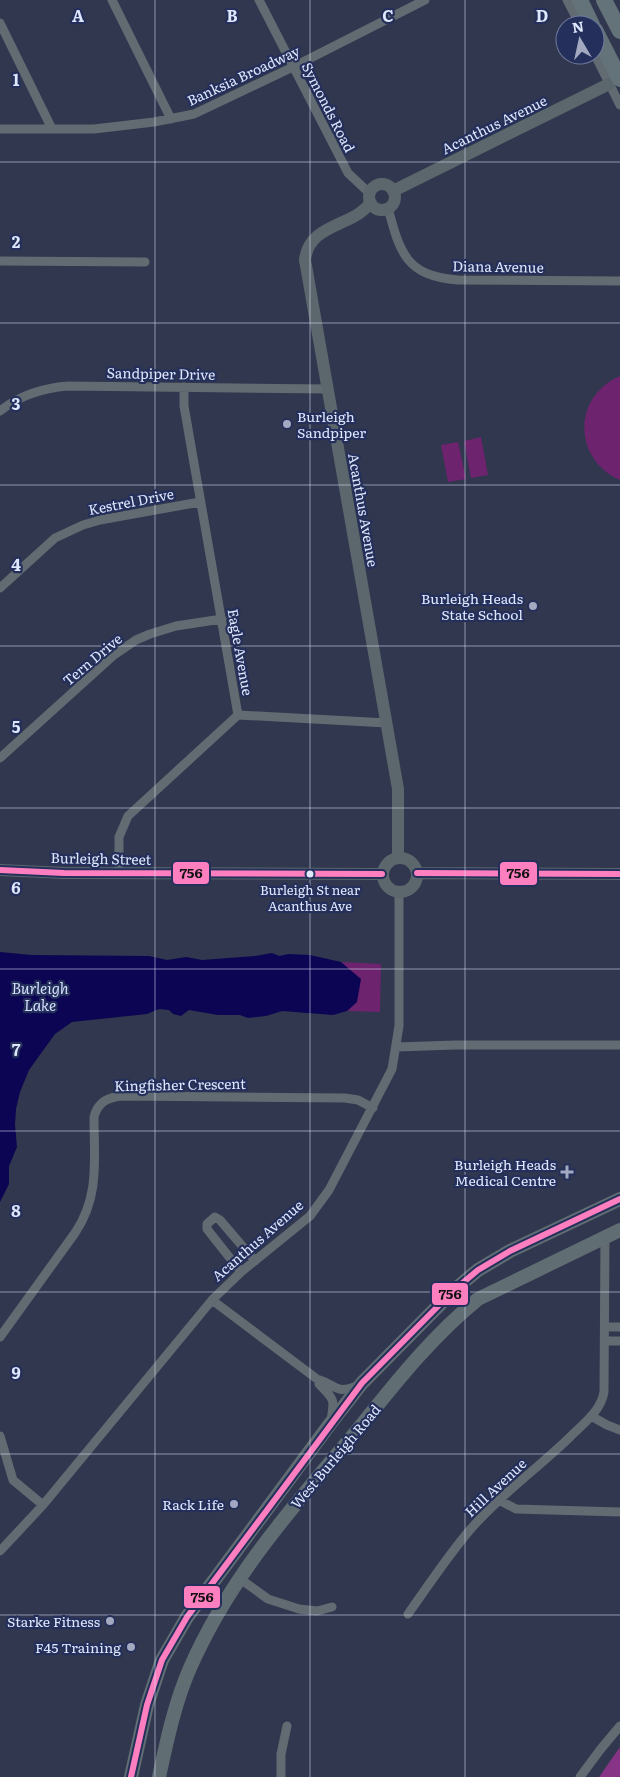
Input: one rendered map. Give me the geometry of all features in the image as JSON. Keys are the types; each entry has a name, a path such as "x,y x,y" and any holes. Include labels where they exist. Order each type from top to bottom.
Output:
{"highway":[{"path":"580,0 587,15"},
{"path":"604,0 620,31"},
{"path":"605,57 614,82"}],"main road":[{"name":"West Burleigh Road","path":"131,1777 148,1705 163,1659 187,1617 362,1383 448,1296 478,1270 510,1251 620,1199"},
{"name":"West Burleigh Road","path":"159,1777 176,1709 190,1669 212,1622 239,1578 271,1533 445,1327 478,1299 620,1230"}],"street":[{"path":"112,0 171,119"},
{"name":"Symonds Road","path":"259,0 348,173 365,188 371,197"},
{"name":"Banksia Broadway","path":"0,129 94,129 171,119 194,114 293,67 425,0"},
{"path":"567,0 575,15"},
{"path":"0,24 52,129"},
{"path":"602,65 614,82 620,105"},
{"name":"Acanthus Avenue","path":"393,191 614,82"},
{"path":"382,184 390,187 393,191 394,202 385,210 377,209 371,197 374,187 382,184"},
{"name":"Acanthus Avenue","path":"371,197 358,214 317,235 306,249 306,268 388,723 398,789 398,857"},
{"name":"Diana Avenue","path":"388,208 396,241 401,250 414,266 432,276 458,280 620,282"},
{"path":"0,261 145,262"},
{"name":"Sandpiper Drive","path":"0,412 20,398 56,387 327,389"},
{"name":"Eagle Avenue","path":"119,874 119,837 128,816 238,716 184,406 184,387"},
{"name":"Kestrel Drive","path":"0,588 55,538 83,525 100,520 200,502"},
{"name":"Tern Drive","path":"0,758 114,655 136,640 176,626 222,618"},
{"path":"238,716 388,723"},
{"path":"398,857 409,860 416,868 417,873 417,879 410,888 399,892 385,885 382,874 389,861 398,857"},
{"name":"Burleigh Street","path":"0,870 119,874 382,874"},
{"path":"417,873 620,874"},
{"name":"Acanthus Avenue","path":"0,1550 42,1505 212,1300 241,1272 310,1216 329,1190 392,1069 399,1026 399,892"},
{"path":"397,1047 620,1045"},
{"name":"Kingfisher Crescent","path":"0,1337 76,1233 86,1215 94,1189 94,1117 98,1106 106,1100 123,1096 345,1098 358,1100 373,1108"},
{"path":"241,1272 207,1229 206,1224 210,1220 215,1217 220,1220 254,1261"},
{"name":"Hill Avenue","path":"408,1614 469,1531 499,1500 567,1440 602,1402 604,1392 605,1236"},
{"path":"212,1300 317,1379 340,1390 352,1388 362,1383"},
{"path":"605,1327 620,1327"},
{"path":"604,1341 620,1341"},
{"path":"317,1379 320,1385 331,1395 333,1401 330,1424"},
{"path":"591,1416 607,1426 620,1430"},
{"path":"0,1436 13,1480 42,1505"},
{"path":"499,1500 516,1509 620,1512"},
{"path":"239,1578 268,1599 299,1609 317,1611 332,1607"},
{"path":"281,1777 281,1754 287,1726"},
{"path":"580,1777 620,1726"}],"shaded area":[{"path":"620,376 620,480 605,470 593,458 584,428 593,398 604,386"},
{"path":"481,437 488,475 471,478 464,441"},
{"path":"458,442 466,479 448,482 441,445"},
{"path":"341,962 381,964 380,1012 347,1011 357,1002 349,970"},
{"path":"620,1747 620,1777 599,1777"}],"water":[{"name":"Burleigh Lake","path":"0,952 32,955 149,956 167,960 186,957 202,960 272,953 279,956 289,954 310,955 341,962 361,979 357,1002 347,1011 333,1015 282,1011 266,1016 248,1018 240,1015 218,1015 189,1010 181,1016 173,1014 169,1010 159,1009 147,1014 72,1022 55,1034 29,1070 20,1092 15,1125 17,1147 9,1166 9,1184 0,1202"}],"transit line":[{"name":"756","path":"0,870 64,873 382,874"},
{"name":"756","path":"417,873 620,874"},
{"name":"756","path":"131,1777 147,1705 162,1660 187,1617 362,1383 453,1291 478,1270 510,1251 620,1199"}],"place":[{"name":"Burleigh Sandpiper","path":"287,424"},
{"name":"Burleigh Heads State School","path":"533,606"},
{"name":"Burleigh St near Acanthus Ave","path":"310,874"},
{"name":"Burleigh Heads Medical Centre","path":"567,1172"},
{"name":"Rack Life","path":"234,1504"},
{"name":"Starke Fitness","path":"110,1621"},
{"name":"F45 Training","path":"131,1647"}]}
